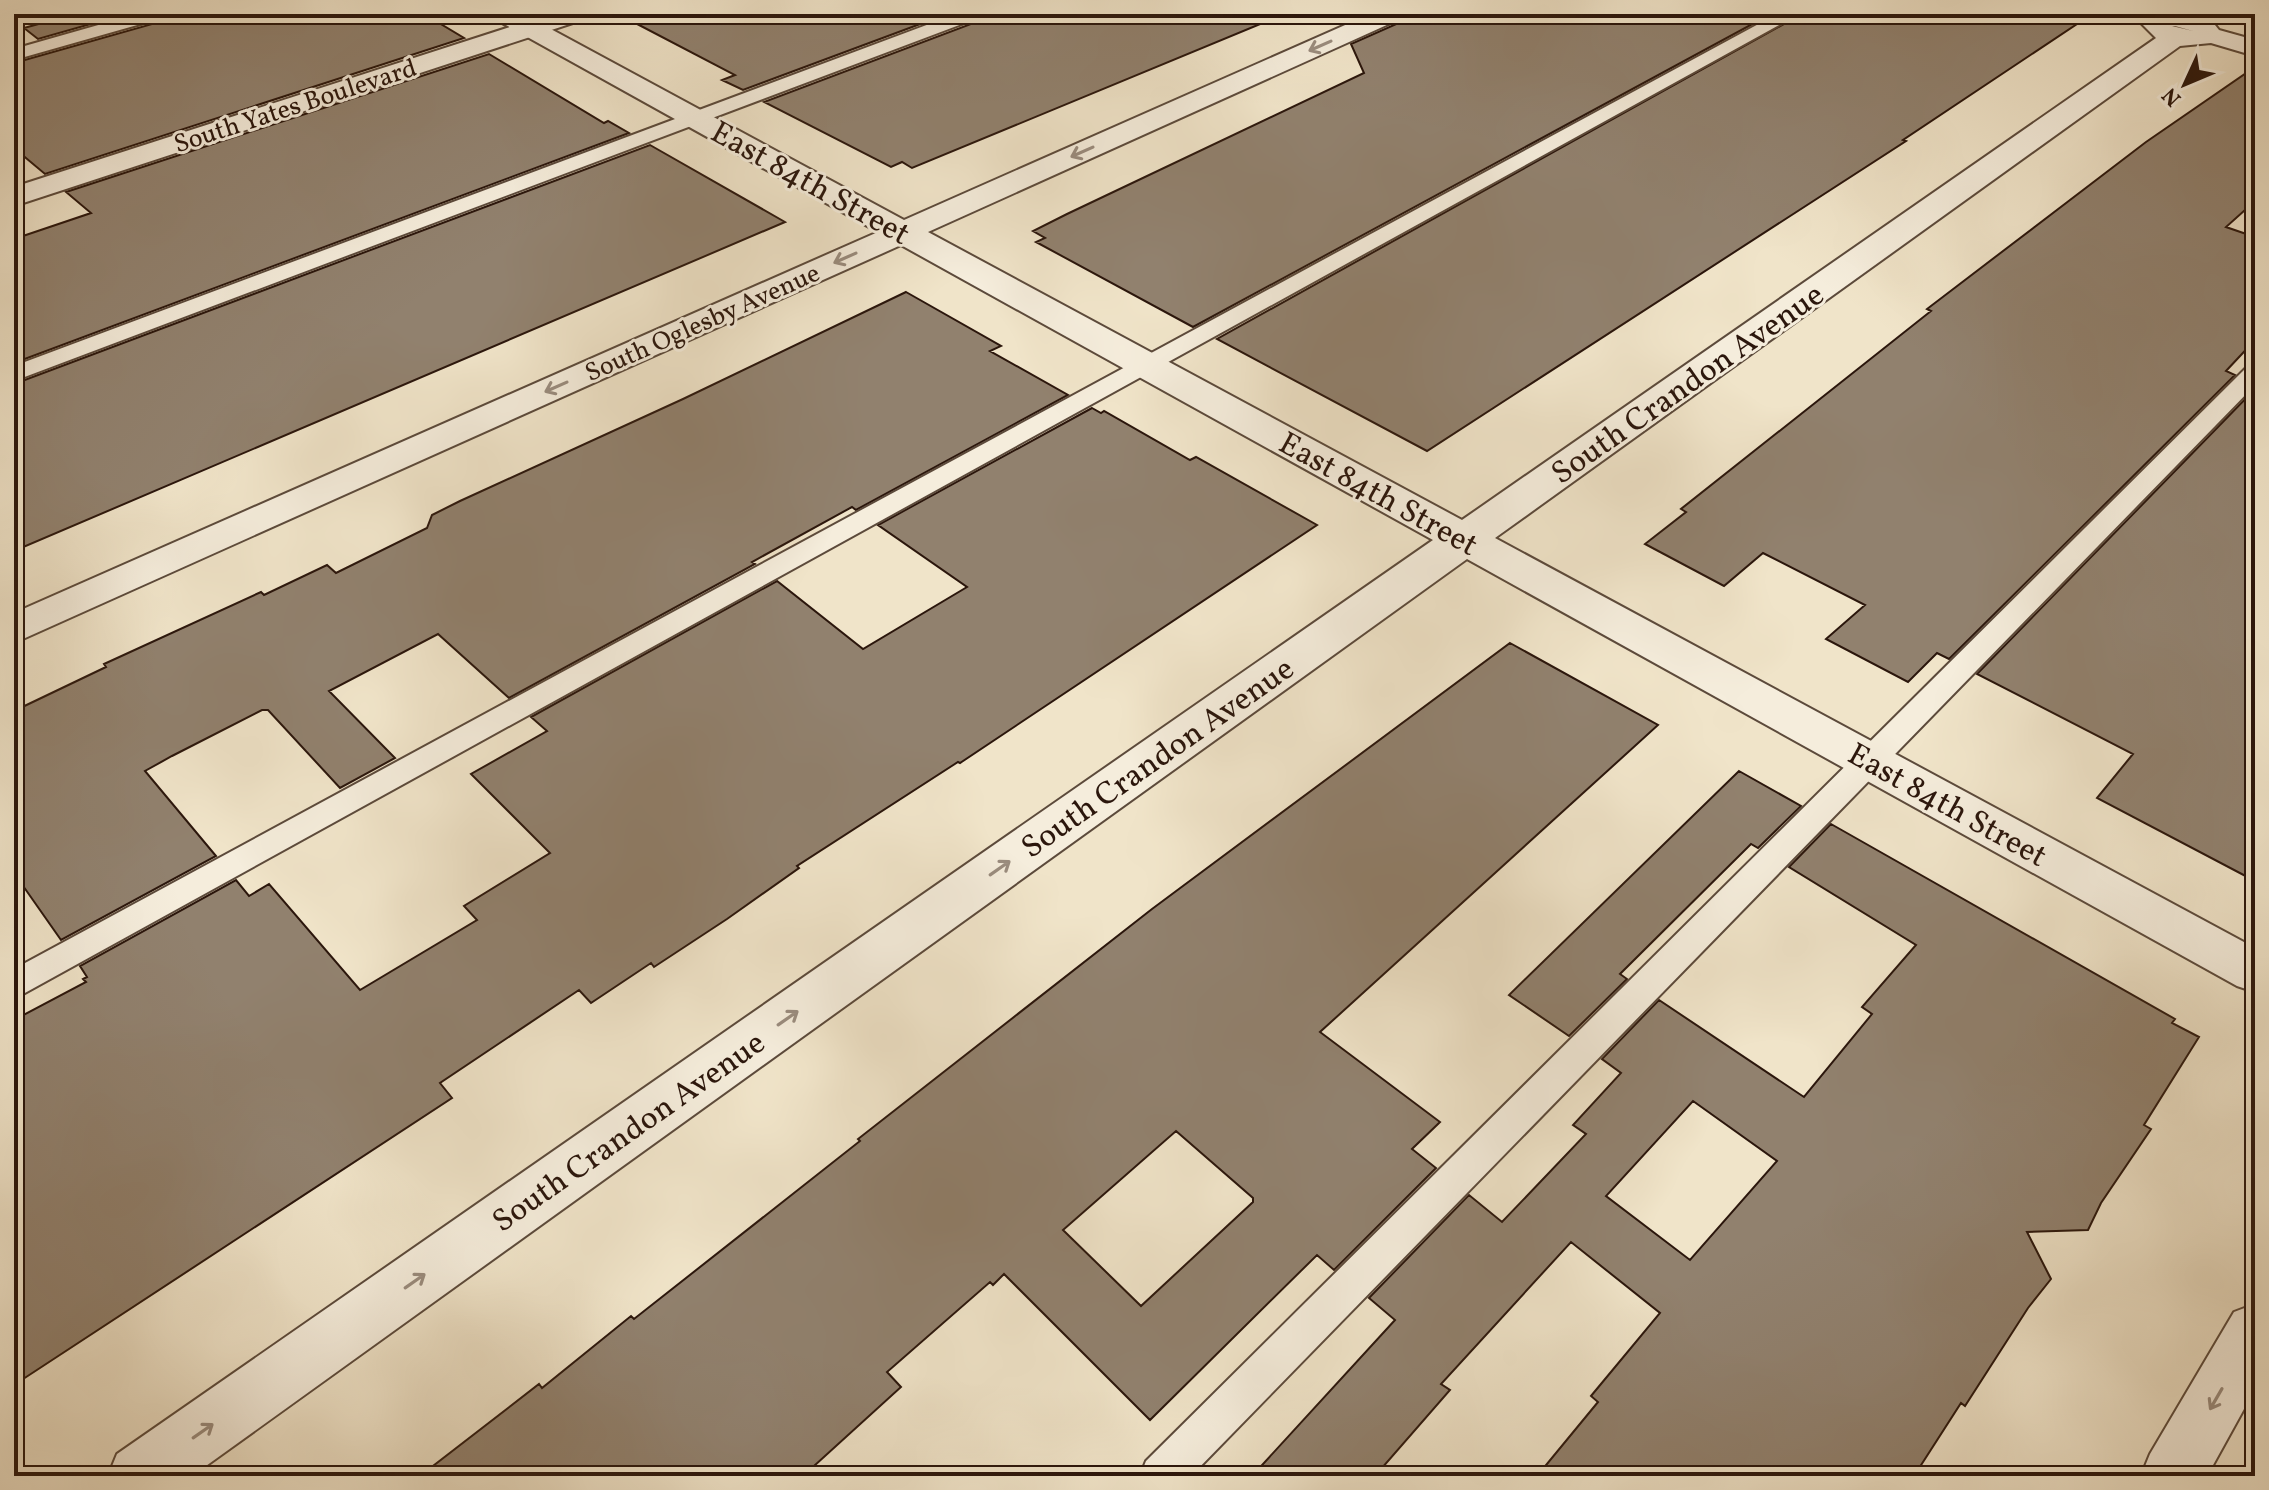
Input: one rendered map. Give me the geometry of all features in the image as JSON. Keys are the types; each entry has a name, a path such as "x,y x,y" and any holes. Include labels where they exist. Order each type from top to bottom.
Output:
{"street":[{"name":"South Yates Boulevard","path":"14,197 517,21 576,14"},
{"name":"South Oglesby Avenue","path":"14,629 1391,14"},
{"name":"East 84th Street","path":"517,21 2255,972"},
{"path":"2180,24 2255,48"},
{"name":"South Crandon Avenue","path":"139,1476 1464,539 2180,24"},
{"path":"2172,1476 2255,1332"}],"lane":[{"path":"14,55 156,14"},
{"path":"14,374 972,14"},
{"path":"14,985 1790,14"},
{"path":"1161,1476 2255,372"}],"building":[{"path":"75,14 126,14 38,39 24,28"},
{"path":"168,14 424,14 464,38 45,174 14,148 14,63 163,21"},
{"path":"618,14 947,14 743,90 722,80 735,75"},
{"path":"984,14 1282,15 912,168 902,162 891,167 764,102 979,21"},
{"path":"1407,14 1771,14 1193,327 1036,242 1045,238 1033,231 1364,73 1351,44 1401,22"},
{"path":"1802,14 2092,14 1903,140 1906,141 1427,451 1217,339"},
{"path":"489,54 604,123 608,121 629,133 14,363 14,239 91,213 66,192"},
{"path":"2255,67 2255,201 2226,227 2255,237 2255,340 2226,371 2235,375 1949,659 1937,653 1908,682 1826,639 1865,605 1763,553 1724,586 1645,544 1686,512 1681,509 1931,311 1927,309 2146,142"},
{"path":"650,145 785,222 14,551 14,384"},
{"path":"906,292 1001,346 990,351 1068,395 856,510 852,507 752,562 755,564 509,698 438,634 329,691 395,758 340,788 268,710 262,710 172,756 145,771 216,856 61,940 14,873 14,711 106,667 104,664 261,592 264,595 327,565 336,573 427,528 432,515 460,501"},
{"path":"2255,389 2255,881 2097,798 2133,754 1977,674"},
{"path":"1092,408 1101,413 1104,411 1190,460 1196,457 1317,525 960,763 797,866 799,868 727,919 654,967 651,963 591,1003 579,990 440,1083 452,1098 14,1385 14,1020 86,982 83,979 87,977 80,966 236,880 249,896 269,884 360,990 477,920 464,906 550,853 471,774 547,731 531,717 777,581 863,649 967,587 878,525"},
{"path":"1510,643 1658,725 1320,1032 1440,1122 1412,1149 1436,1168 1334,1270 1317,1255 1150,1420 1004,1274 993,1285 990,1282 887,1372 901,1387 803,1476 420,1476 539,1384 542,1388 631,1316 634,1319 1152,909","holes":["1176,1131 1253,1198 1253,1202 1141,1306 1063,1230"]},
{"path":"1739,771 1801,806 1758,848 1751,844 1620,974 1627,979 1569,1036 1509,995"},
{"path":"1831,824 2175,1019 2172,1023 2199,1037 2144,1125 2151,1129 2101,1203 2088,1230 2027,1232 2051,1279 2028,1308 1965,1406 1961,1403 1914,1476 1537,1476 1598,1402 1591,1396 1660,1313 1571,1242 1441,1384 1450,1390 1375,1476 1252,1476 1395,1320 1369,1298 1469,1195 1502,1222 1586,1134 1573,1125 1621,1073 1602,1059 1659,1000 1804,1097 1872,1014 1862,1007 1916,945 1789,867","holes":["1693,1101 1777,1161 1690,1260 1606,1196"]}]}
